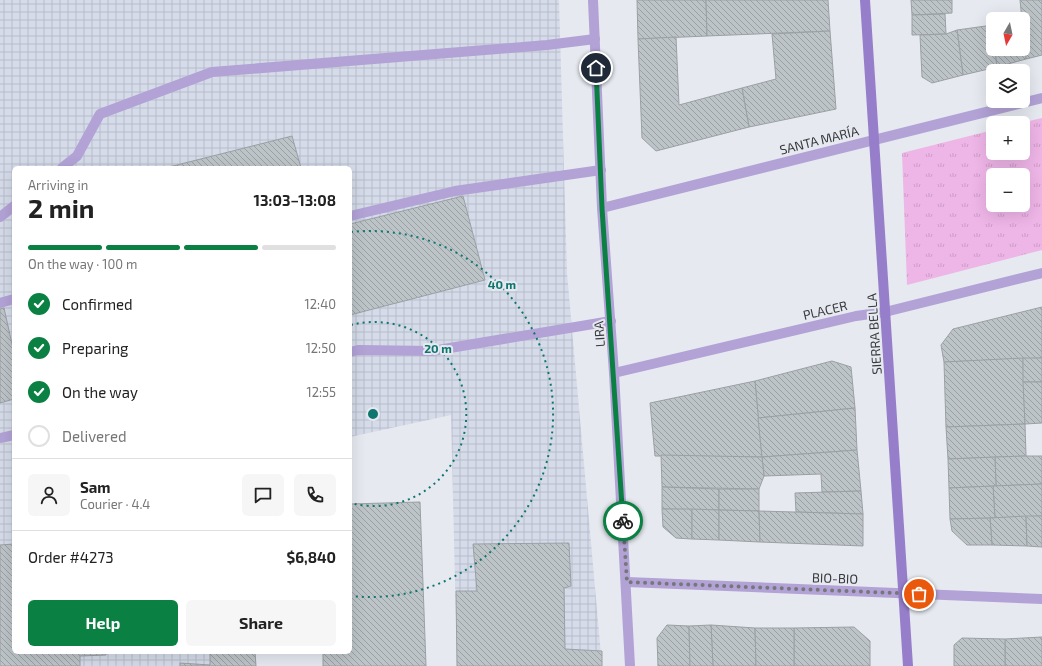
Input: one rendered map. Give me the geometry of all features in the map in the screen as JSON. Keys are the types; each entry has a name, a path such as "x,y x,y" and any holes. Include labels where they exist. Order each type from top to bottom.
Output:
{"main road":[{"name":"SIERRA BELLA","path":"865,0 908,666"}],"street":[{"name":"LIRA","path":"593,0 602,208 611,321 627,582 630,666"},
{"path":"64,166 77,156 100,114 212,72 547,45 595,39"},
{"name":"SANTA MARÍA","path":"602,208 1042,98"},
{"path":"352,216 455,191 601,170"},
{"path":"0,217 12,208"},
{"name":"PLACER","path":"614,373 856,316 885,312 1042,273"},
{"path":"0,303 12,300"},
{"path":"352,352 358,350 432,351 611,321"},
{"path":"0,438 12,435"},
{"name":"BIO-BIO","path":"627,582 1042,599"}],"shaded area":[{"path":"0,0 559,0 567,273 602,666 457,666 451,415 352,437 352,166 12,166 12,654 255,654 256,666 0,666"}],"green space":[{"path":"1042,118 1042,250 907,285 902,153 986,132 986,160 1030,160 1030,121"}],"building":[{"path":"637,0 706,0 707,36 638,39"},
{"path":"706,0 828,0 830,31 707,36"},
{"path":"911,0 952,0 952,13 912,15"},
{"path":"1020,0 1042,0 1042,55 1026,59 1026,56 1030,56 1030,12 1021,12"},
{"path":"945,14 946,34 912,35 912,15"},
{"path":"986,26 986,56 996,56 997,64 986,64 986,70 963,75 957,30"},
{"path":"957,30 963,75 932,83 922,77 920,35 946,34"},
{"path":"830,31 836,109 749,127 742,88 776,79 772,34"},
{"path":"676,37 679,105 742,88 749,127 656,151 642,138 638,39"},
{"path":"996,56 1026,56 1026,59 1008,64 997,64"},
{"path":"292,136 300,166 173,166"},
{"path":"463,196 485,280 352,314 352,224"},
{"path":"1042,307 1042,358 944,362 941,345 953,329"},
{"path":"4,308 12,344 12,400 0,403 0,309"},
{"path":"1023,358 1025,424 946,427 944,362"},
{"path":"1023,358 1042,358 1042,382 1023,382"},
{"path":"832,361 851,367 855,408 758,418 755,381"},
{"path":"755,381 762,457 655,456 650,403"},
{"path":"1023,382 1042,382 1042,423 1025,424"},
{"path":"855,408 857,450 762,457 758,418"},
{"path":"1025,424 1026,456 948,459 946,427"},
{"path":"857,450 861,491 822,492 821,474 764,476 762,457"},
{"path":"661,455 762,457 764,476 759,489 662,487"},
{"path":"1042,456 1042,484 996,486 995,457"},
{"path":"995,457 996,486 949,488 948,459"},
{"path":"1042,484 1042,516 995,518 993,486"},
{"path":"993,486 995,518 950,519 949,488"},
{"path":"662,487 719,489 719,510 662,509"},
{"path":"719,489 759,489 759,511 719,510"},
{"path":"861,491 863,514 796,512 795,493"},
{"path":"420,502 426,666 323,666 323,654 352,654 352,504"},
{"path":"662,509 692,509 692,539 676,538 663,527"},
{"path":"692,509 719,510 719,540 692,539"},
{"path":"719,510 759,511 760,542 719,540"},
{"path":"759,511 863,514 863,546 760,542"},
{"path":"1026,516 1027,546 992,545 990,518"},
{"path":"1026,516 1042,516 1042,547 1027,546"},
{"path":"990,518 992,545 967,545 952,531 950,519"},
{"path":"569,543 571,586 564,588 565,649 602,651 602,666 457,666 456,591 477,591 473,544"},
{"path":"12,544 12,654 106,655 80,656 80,666 0,666 0,545"},
{"path":"667,625 689,626 690,666 658,666 657,638"},
{"path":"711,625 755,628 756,666 713,666"},
{"path":"711,625 713,666 690,666 689,626"},
{"path":"854,627 870,641 870,666 794,666 794,628"},
{"path":"755,628 794,628 794,666 756,666"},
{"path":"1042,637 1042,666 1005,666 1005,639"},
{"path":"962,638 1005,639 1005,666 954,666 954,645"},
{"path":"210,654 255,654 256,666 180,666 180,663 210,665"}],"way so far":[{"path":"623,521 627,582 919,594"}],"route":[{"path":"596,68 602,208 623,521"}]}
